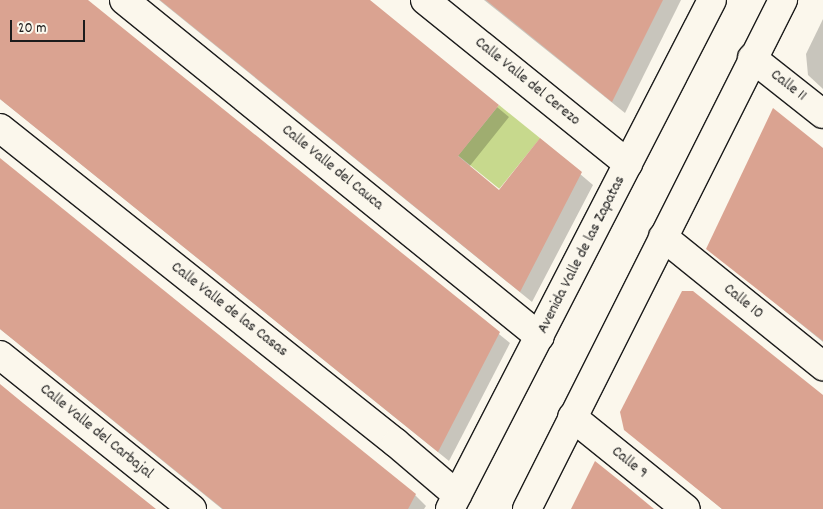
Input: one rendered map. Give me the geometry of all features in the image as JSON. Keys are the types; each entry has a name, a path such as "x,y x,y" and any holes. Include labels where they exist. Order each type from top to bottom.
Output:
{"street":[{"name":"Calle Valle del Cauca","path":"124,0 540,336"},
{"name":"Calle Valle del Cerezo","path":"425,0 628,164"},
{"name":"Avenida Valle de las Zapatas","path":"454,502 712,0"},
{"path":"526,509 752,58 783,0"},
{"name":"Calle 11","path":"752,58 823,114"},
{"name":"Calle Valle de las Casas","path":"0,128 396,443 454,502"},
{"name":"Calle 10","path":"663,237 823,366"},
{"name":"Calle Valle del Carbajal","path":"0,355 192,509"},
{"name":"Calle 9","path":"572,416 686,509"}],"green space":[{"path":"499,105 540,138 499,189 458,156"}],"building":[{"path":"0,0 88,0 500,332 438,452 0,99"},
{"path":"160,0 370,0 499,105 458,156 499,190 540,138 582,172 520,292"},
{"path":"486,0 663,0 612,102"},
{"path":"773,108 823,148 823,341 706,249"},
{"path":"0,158 416,494 408,509 223,509 0,329"},
{"path":"682,291 693,291 823,395 823,509 722,509 624,430 620,412"},
{"path":"0,384 23,403 156,509 0,509"},
{"path":"595,461 625,485 654,509 571,509"}]}
